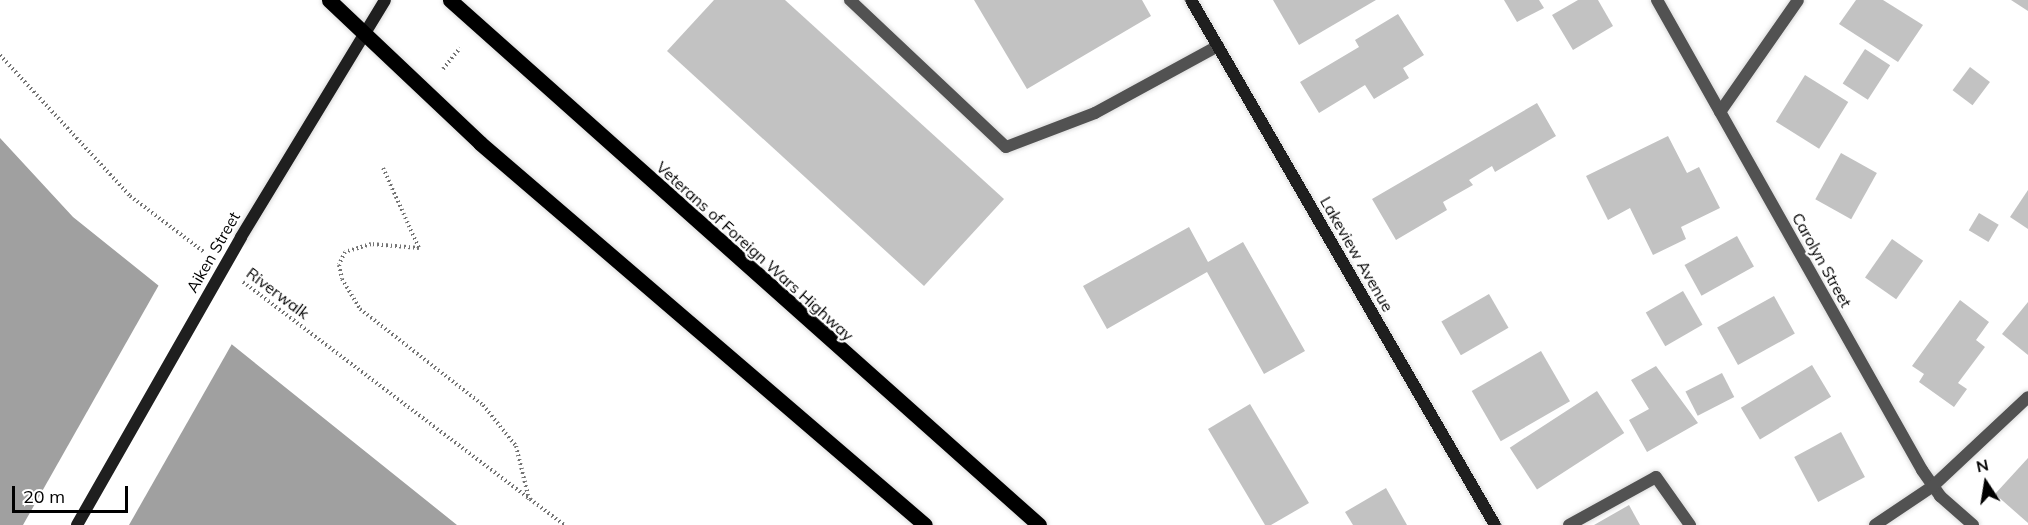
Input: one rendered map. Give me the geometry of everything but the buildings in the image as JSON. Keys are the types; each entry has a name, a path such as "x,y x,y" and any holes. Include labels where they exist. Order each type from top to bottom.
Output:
{"main road":[{"path":"328,0 480,143 925,525"},
{"name":"Aiken Street","path":"77,525 241,237 385,0"},
{"name":"Veterans of Foreign Wars Highway","path":"450,0 1039,525"},
{"name":"Lakeview Avenue","path":"1191,0 1495,525"}],"street":[{"path":"850,0 1006,147 1095,113 1218,46"},
{"name":"Carolyn Street","path":"1657,0 1933,486 1973,525"},
{"path":"1720,112 1798,0"},
{"path":"1875,525 1933,486 2028,398"},
{"path":"1569,525 1656,477 1690,525"}],"path":[{"path":"443,69 460,48"},
{"path":"0,55 130,196 215,261"},
{"path":"383,168 419,248 371,244 345,252 339,265 342,279 360,309 483,405 516,446 529,499"},
{"name":"Riverwalk","path":"234,275 564,525"}],"shaded area":[{"path":"0,138 73,217 457,525 0,525"}],"pier":[{"path":"160,283 233,342 129,525 23,525"}]}
